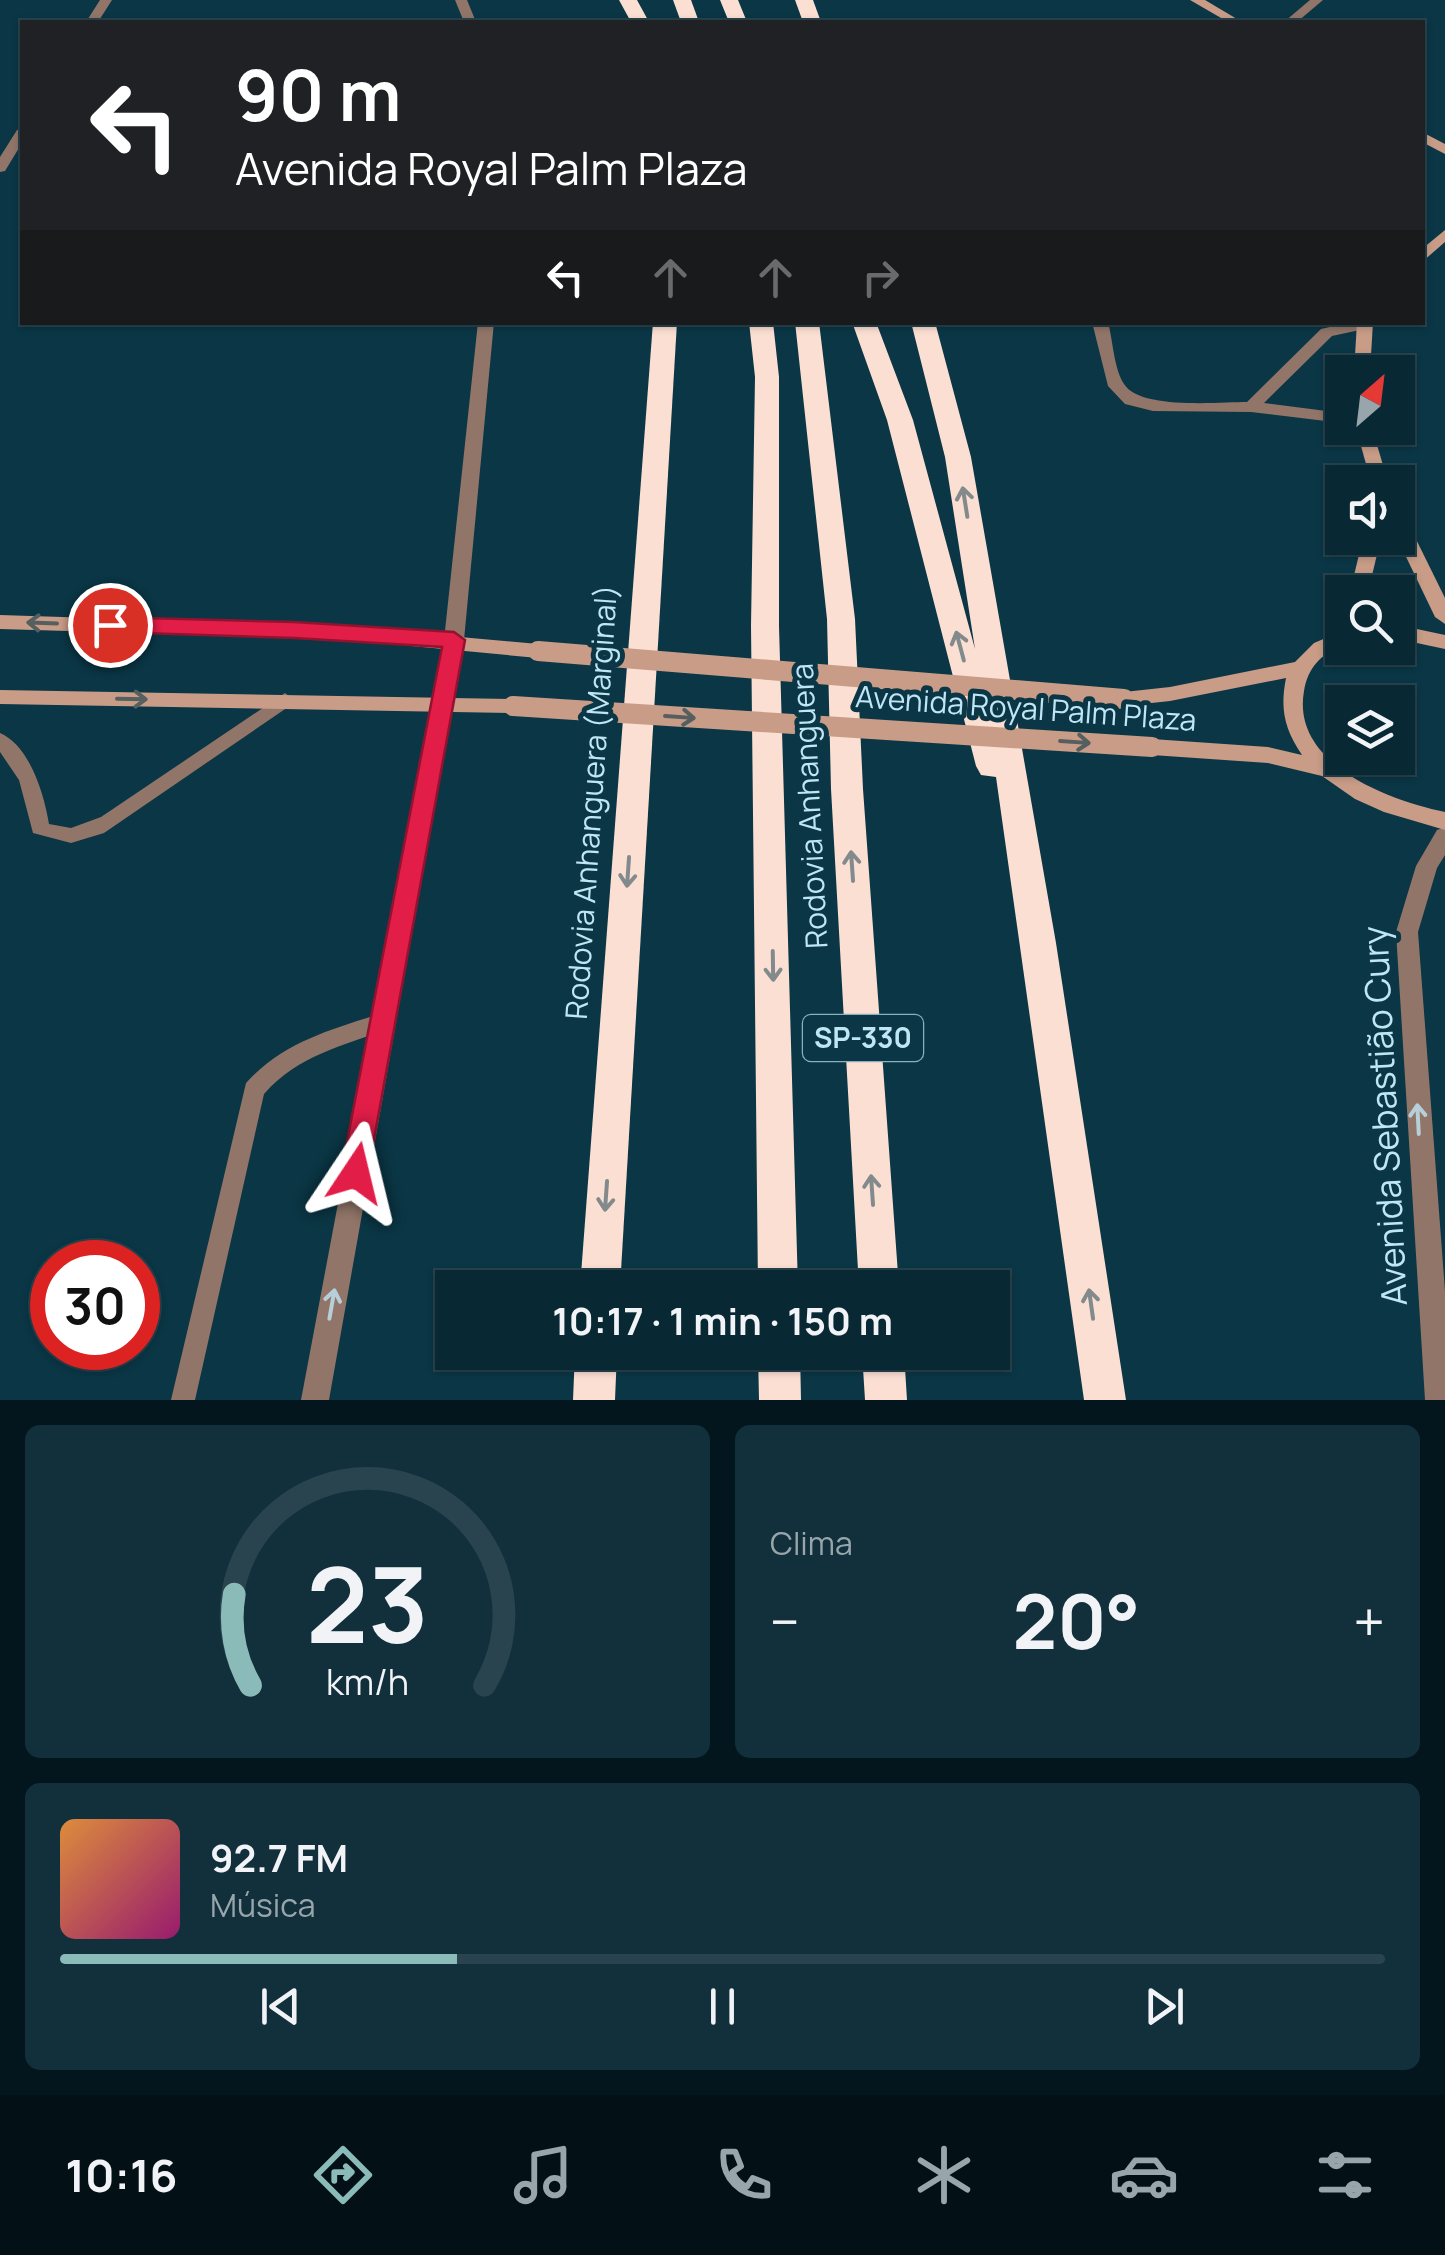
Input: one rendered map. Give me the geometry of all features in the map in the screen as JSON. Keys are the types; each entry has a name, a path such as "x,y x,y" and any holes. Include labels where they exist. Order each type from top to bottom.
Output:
{"highway":[{"name":"Rodovia Anhanguera (Marginal)","path":"601,1270 665,325"},
{"name":"Rodovia Anhanguera","path":"761,325 767,377 765,626 778,1270"},
{"name":"Rodovia Anhanguera","path":"807,325 842,619 847,789 878,1270"},
{"path":"865,325 900,420 1039,943"},
{"path":"924,325 958,458 1039,943 1106,1400"},
{"path":"594,1400 595,1370"},
{"path":"779,1370 780,1400"},
{"path":"884,1370 886,1400"}],"street":[{"path":"1196,0 1232,20"},
{"path":"1292,20 1317,0"},
{"path":"0,168 20,136"},
{"path":"1425,255 1445,234"},
{"path":"315,1400 454,640 486,325"},
{"path":"1101,325 1116,386 1131,400 1153,406 1251,408 1325,416"},
{"path":"1251,408 1326,332 1359,325"},
{"path":"1363,355 1364,325"},
{"path":"1415,555 1445,616"},
{"name":"Avenida Royal Palm Plaza","path":"0,622 294,630 454,640 538,651 1124,699 1170,694 1300,668"},
{"path":"1415,636 1445,642"},
{"path":"1325,646 1300,668 1291,690 1293,716 1305,743 1325,767"},
{"name":"Avenida Royal Palm Plaza","path":"0,697 442,702 1268,755 1325,769"},
{"path":"1334,775 1384,806 1445,821"},
{"name":"Avenida Sebastião Cury","path":"1439,1400 1423,1217 1406,932 1426,866 1445,836"}],"lane":[{"path":"0,740 22,764 36,796 40,828 61,838 90,832 118,816 285,700"},
{"path":"183,1400 254,1090 271,1068 298,1049 384,1022"}],"route":[{"path":"110,625 294,630 454,640 356,1173"}]}
